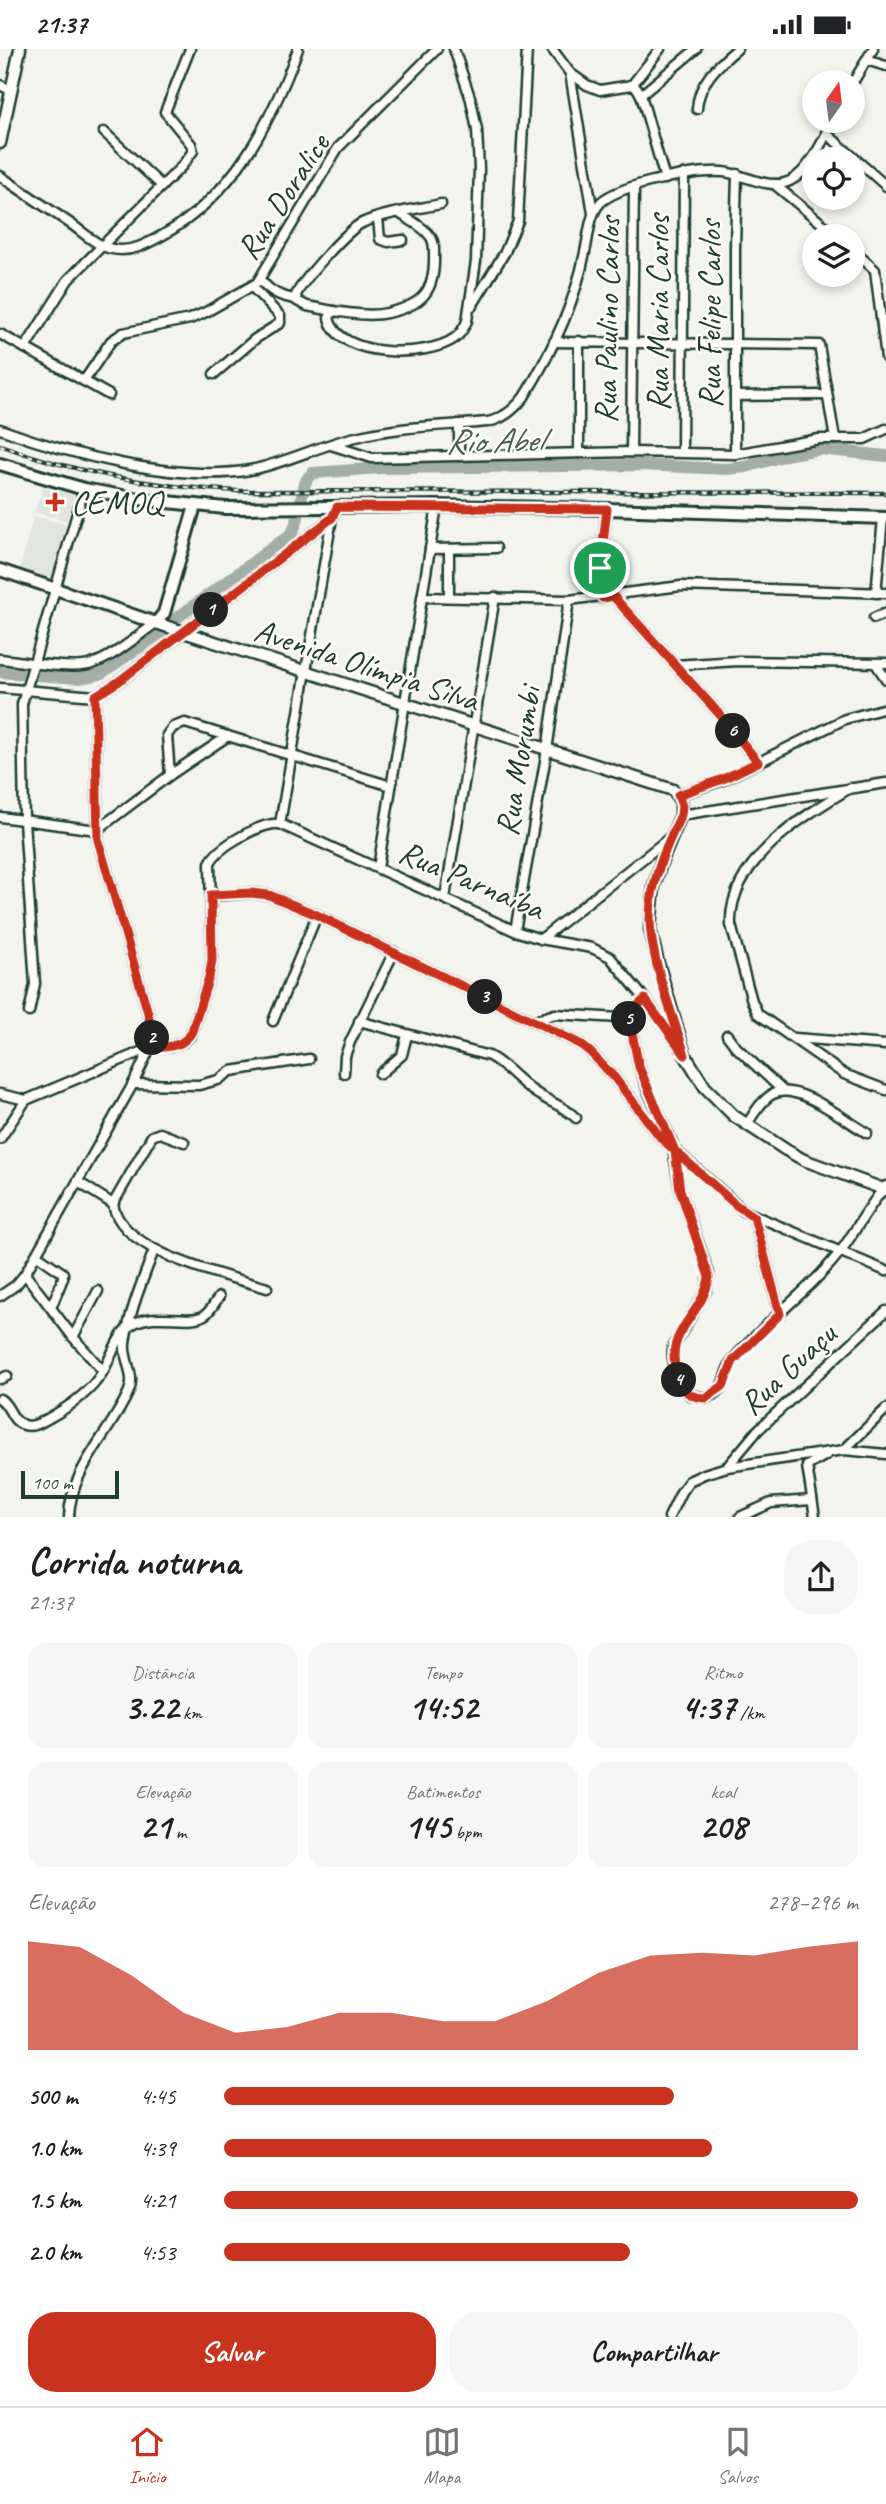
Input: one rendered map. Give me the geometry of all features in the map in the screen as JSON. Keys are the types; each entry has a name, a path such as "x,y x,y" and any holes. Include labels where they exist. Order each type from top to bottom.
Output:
{"main road":[{"path":"0,464 84,489 195,506 252,509 437,506 884,518"},
{"path":"159,624 195,506"},
{"name":"Avenida Olímpia Silva","path":"0,570 159,624"}],"street":[{"path":"0,143 20,49"},
{"path":"25,348 63,287 182,166 192,151 188,138 165,112 190,49"},
{"path":"0,176 102,246 129,250 148,244 176,227 218,194 237,171 258,135 298,49"},
{"name":"Rua Doralice","path":"84,381 111,341 123,333 190,319 256,283 338,148 437,49"},
{"path":"333,311 328,319 330,325 355,345 372,350 416,351 453,340 463,329 470,309 476,261 479,169 477,130 471,100 454,49"},
{"path":"470,309 505,252 518,221 527,49"},
{"path":"552,49 570,73 587,85 600,90 632,85 637,88 642,95 665,179"},
{"path":"632,85 660,49"},
{"path":"642,95 696,49"},
{"path":"697,109 701,89 720,64 737,49"},
{"path":"860,70 873,49"},
{"path":"866,60 886,66"},
{"path":"0,429 98,457 195,472 249,470 379,432 494,421 518,405 554,342 580,281 593,213 570,73"},
{"path":"0,85 11,90"},
{"path":"104,132 162,186"},
{"path":"774,184 790,181 803,171 826,133 886,186"},
{"path":"593,213 603,201 634,188 684,174 706,171 737,174 774,184 822,224"},
{"name":"Rua Maria Carlos","path":"682,452 684,174"},
{"name":"Rua Felipe Carlos","path":"735,454 737,174"},
{"name":"Rua Paulino Carlos","path":"631,452 634,188"},
{"path":"296,299 297,292 316,267 356,227 378,218 441,204"},
{"path":"256,283 282,297 333,311 385,314 410,307 429,289 435,270 433,241 423,229 399,213"},
{"path":"378,218 380,239 388,242 403,240"},
{"path":"865,259 872,265 876,276 886,358"},
{"path":"214,374 255,339 280,323 280,316 256,283"},
{"path":"0,334 109,395"},
{"path":"579,341 579,453"},
{"path":"554,342 819,345 835,439"},
{"path":"735,395 827,395"},
{"path":"459,424 459,456"},
{"path":"331,445 372,458 631,452 735,454 806,441 864,439 886,429"},
{"path":"29,1012 35,984 24,821 22,704 84,489"},
{"path":"378,868 437,506"},
{"path":"0,1139 26,1100 150,1048 180,1044 188,1039 212,961 209,871 213,858 261,826 280,824 332,518 337,507"},
{"path":"603,598 600,568 607,509"},
{"path":"0,688 26,686 95,696 118,682 178,631 332,518"},
{"path":"876,593 884,518"},
{"path":"430,549 496,548"},
{"path":"449,549 449,597"},
{"path":"422,597 569,600 603,598 681,586 886,593"},
{"path":"613,596 721,716 758,762"},
{"path":"445,898 495,597"},
{"name":"Rua Morumbi","path":"515,930 547,750 569,600"},
{"path":"874,618 886,613"},
{"path":"0,659 32,664 90,666 159,624"},
{"name":"Avenida Olímpia Silva","path":"159,624 668,787 678,795"},
{"path":"675,665 738,661 881,663 886,679"},
{"path":"0,1296 16,1285 37,1255 133,1084 150,1048 152,1033 148,1013 100,850 97,830 95,696"},
{"path":"628,1014 639,1067 675,1151 680,1190 709,1277 706,1291 673,1346 673,1356 678,1379 690,1395 700,1398 710,1396 723,1386 733,1361 803,1294 841,1251 885,1188 804,1160 747,1124 714,1098 685,1055 657,963 650,929 654,886 681,815 682,806 678,795 723,779 845,719 886,708"},
{"path":"170,775 167,735 173,727 185,723 391,786"},
{"path":"0,817 97,830 170,775 229,736"},
{"path":"681,815 886,783"},
{"path":"850,788 797,820 772,841 749,871 732,907 733,936 753,1007 761,1017 844,1074 886,1090"},
{"name":"Rua Parnaíba","path":"280,824 515,930 541,939 583,945 602,952 618,965 685,1055"},
{"path":"541,939 673,835"},
{"path":"211,895 264,893 317,915 585,1047 625,1091 661,1138 736,1205 754,1217 886,1271"},
{"path":"273,1021 317,915"},
{"path":"344,1073 347,1050 394,952"},
{"path":"533,1021 549,1015 613,1019 628,1014 645,999"},
{"path":"359,1021 456,1045 497,1060 534,1092 564,1107 576,1118"},
{"path":"380,1074 402,1055 407,1035"},
{"path":"727,1035 736,1047 783,1091"},
{"path":"794,1038 886,1045"},
{"path":"133,1084 199,1085 218,1080 231,1071 309,1059"},
{"path":"747,1124 763,1101 776,1092 783,1091 817,1100 867,1133"},
{"path":"0,1094 26,1100"},
{"path":"184,1142 160,1133 154,1134 113,1204 115,1213 123,1226 154,1250 267,1288"},
{"path":"78,1182 113,1204"},
{"path":"754,1217 780,1314"},
{"path":"69,1517 76,1483 131,1386 124,1348 154,1250"},
{"path":"37,1255 63,1273 51,1308"},
{"path":"25,1274 103,1371"},
{"path":"73,1336 98,1291"},
{"path":"0,1399 7,1405 9,1414 21,1424 36,1425 84,1393 103,1371 129,1326 152,1317 202,1316 219,1297"},
{"name":"Rua Guaçu","path":"727,1467 758,1430 886,1311"},
{"path":"815,1517 807,1466 839,1451 886,1409"},
{"path":"670,1517 689,1481 727,1467 839,1451 886,1454"},
{"path":"740,1517 771,1503 812,1500"}],"shaded area":[{"name":"CEMOQ","path":"44,484 75,492 67,521 34,512"},
{"path":"33,516 66,524 51,581 19,573"}],"waterway":[{"name":"Rio Abel","path":"174,620 291,534 298,518 305,484 313,473 381,468 642,465 726,469 746,467 790,454 820,449 886,456"},
{"name":"Rio Abel","path":"36,675 79,678 100,674 162,632"},
{"name":"Rio Abel","path":"0,672 24,674"}],"railway":[{"path":"0,445 58,464 117,477 238,491 886,493"}],"place":[{"name":"CEMOQ","path":"55,502"}],"route":[{"path":"600,568 603,598 613,596 721,716 758,762 723,779 678,795 682,806 681,815 654,886 650,916 652,942 685,1055 645,999 628,1014 639,1067 675,1151 736,1205 754,1217 780,1314 729,1366 723,1386 706,1398 690,1395 681,1386 673,1356 673,1346 706,1291 709,1277 680,1190 675,1151 661,1138 614,1077 585,1047 317,915 264,893 251,893 211,895 212,961 192,1031 188,1039 180,1044 150,1048 152,1033 148,1013 98,840 95,696 118,682 332,518 337,507 607,509 600,568"}]}
